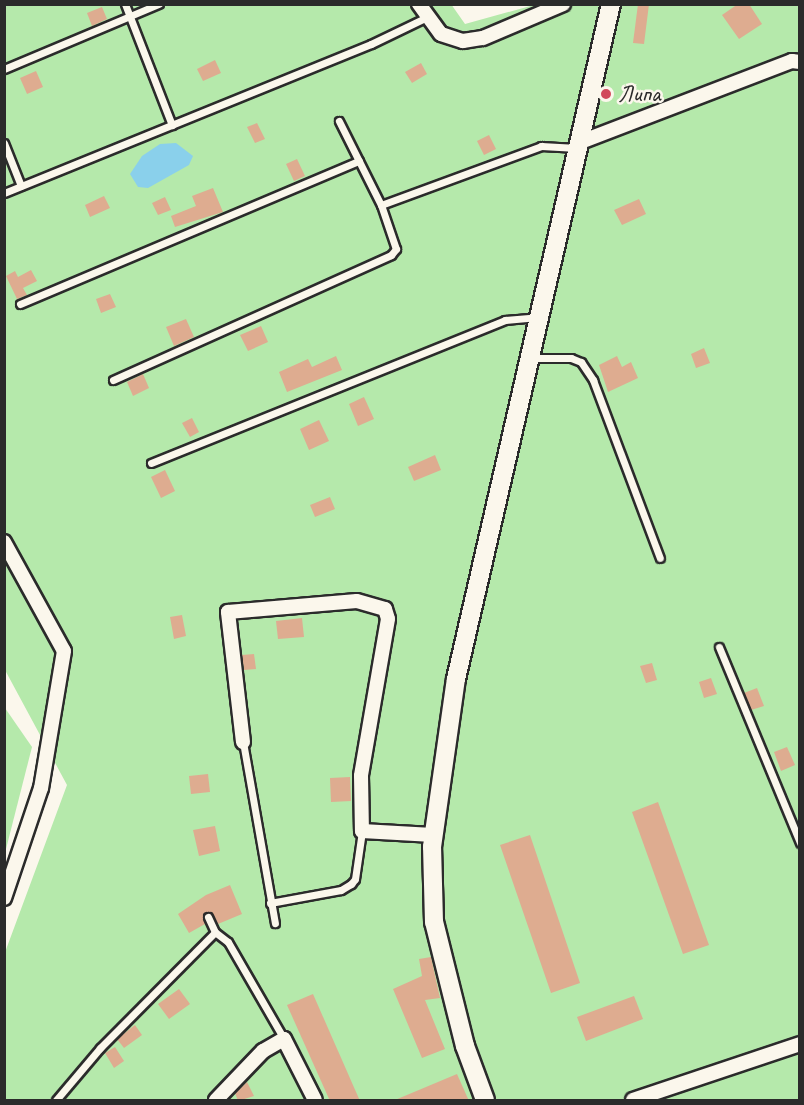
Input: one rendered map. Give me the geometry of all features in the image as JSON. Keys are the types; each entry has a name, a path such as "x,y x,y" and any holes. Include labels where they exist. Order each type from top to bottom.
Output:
{"street":[{"path":"418,4 441,34 463,41 483,38 564,4"},
{"path":"485,1101 465,1046 434,922 433,835 456,679 611,4"},
{"path":"577,145 792,61 800,62"},
{"path":"4,542 64,651 41,788 4,898"},
{"path":"243,742 228,612 357,601 385,609 388,619 361,776 362,831 433,835"},
{"path":"216,1101 263,1051 285,1039 315,1101"},
{"path":"633,1101 800,1044"}],"lane":[{"path":"125,4 172,125"},
{"path":"4,69 159,4"},
{"path":"4,193 371,44 427,17"},
{"path":"113,380 391,255 396,249 395,240 381,205 339,121"},
{"path":"4,144 21,186"},
{"path":"381,205 541,146 577,145"},
{"path":"20,304 359,161"},
{"path":"151,463 505,320 538,317"},
{"path":"530,358 571,358 581,362 593,380 660,558"},
{"path":"719,647 800,843"},
{"path":"243,742 275,923"},
{"path":"270,903 341,890 351,884 355,879 362,831"},
{"path":"208,917 215,932 228,942 285,1039"},
{"path":"56,1101 100,1048 215,932"}],"green space":[{"path":"451,4 465,24 534,5 799,5 799,1100 5,1100 4,955 67,785 5,670 5,5"},
{"path":"4,708 32,747 5,853"}],"water":[{"path":"176,143 193,156 189,165 148,188 138,187 130,174 142,156 160,144"}],"building":[{"path":"638,4 649,4 644,44 633,43"},
{"path":"738,4 749,4 762,24 739,39 722,15"},
{"path":"102,7 107,19 92,26 87,13"},
{"path":"215,60 221,73 203,81 197,69"},
{"path":"421,63 427,74 412,83 405,72"},
{"path":"36,71 43,87 27,94 20,78"},
{"path":"257,123 265,139 255,143 247,127"},
{"path":"489,135 496,149 484,155 477,141"},
{"path":"297,159 305,176 294,181 286,164"},
{"path":"213,188 223,212 175,227 171,216 196,206 192,196"},
{"path":"104,196 110,208 90,217 85,205"},
{"path":"165,197 171,210 158,215 152,203"},
{"path":"639,199 646,214 622,225 614,210"},
{"path":"31,270 37,281 23,288 27,295 17,299 6,276 15,271 18,277"},
{"path":"110,294 116,307 101,313 96,299"},
{"path":"186,319 194,337 174,346 166,327"},
{"path":"261,326 268,342 248,351 240,335"},
{"path":"704,348 710,363 696,368 691,354"},
{"path":"336,356 342,370 287,392 279,372 308,359 312,367"},
{"path":"617,356 622,367 631,362 638,378 608,392 599,365"},
{"path":"143,374 149,388 133,396 127,382"},
{"path":"364,397 374,419 358,426 349,404"},
{"path":"192,418 199,432 190,437 182,423"},
{"path":"319,420 329,441 309,450 300,429"},
{"path":"435,455 441,470 414,481 408,467"},
{"path":"165,470 175,491 161,498 151,477"},
{"path":"330,497 335,509 315,517 310,505"},
{"path":"182,615 186,636 174,639 170,617"},
{"path":"302,618 304,637 278,639 276,621"},
{"path":"254,654 256,669 244,670 242,655"},
{"path":"652,663 657,680 646,683 640,666"},
{"path":"711,678 717,694 704,698 699,682"},
{"path":"757,688 764,706 751,710 744,693"},
{"path":"787,747 795,765 781,771 774,752"},
{"path":"208,774 210,792 191,794 189,776"},
{"path":"350,777 351,801 331,802 330,778"},
{"path":"658,802 709,945 683,954 632,812"},
{"path":"215,826 220,851 199,856 193,830"},
{"path":"530,835 580,983 551,993 500,845"},
{"path":"230,885 242,914 218,924 212,913 206,912 203,916 205,924 189,933 178,914 206,895"},
{"path":"431,957 440,998 425,1000 445,1049 422,1058 393,989 422,976 419,959"},
{"path":"179,989 190,1004 169,1019 158,1004"},
{"path":"313,994 360,1101 330,1101 287,1005"},
{"path":"634,996 643,1019 586,1041 577,1017"},
{"path":"135,1025 142,1035 124,1048 117,1039"},
{"path":"115,1047 124,1061 114,1068 105,1053"},
{"path":"457,1074 469,1101 395,1101 395,1100"},
{"path":"247,1082 254,1096 238,1101 235,1093"}],"place":[{"name":"Липа","path":"606,94"}]}
